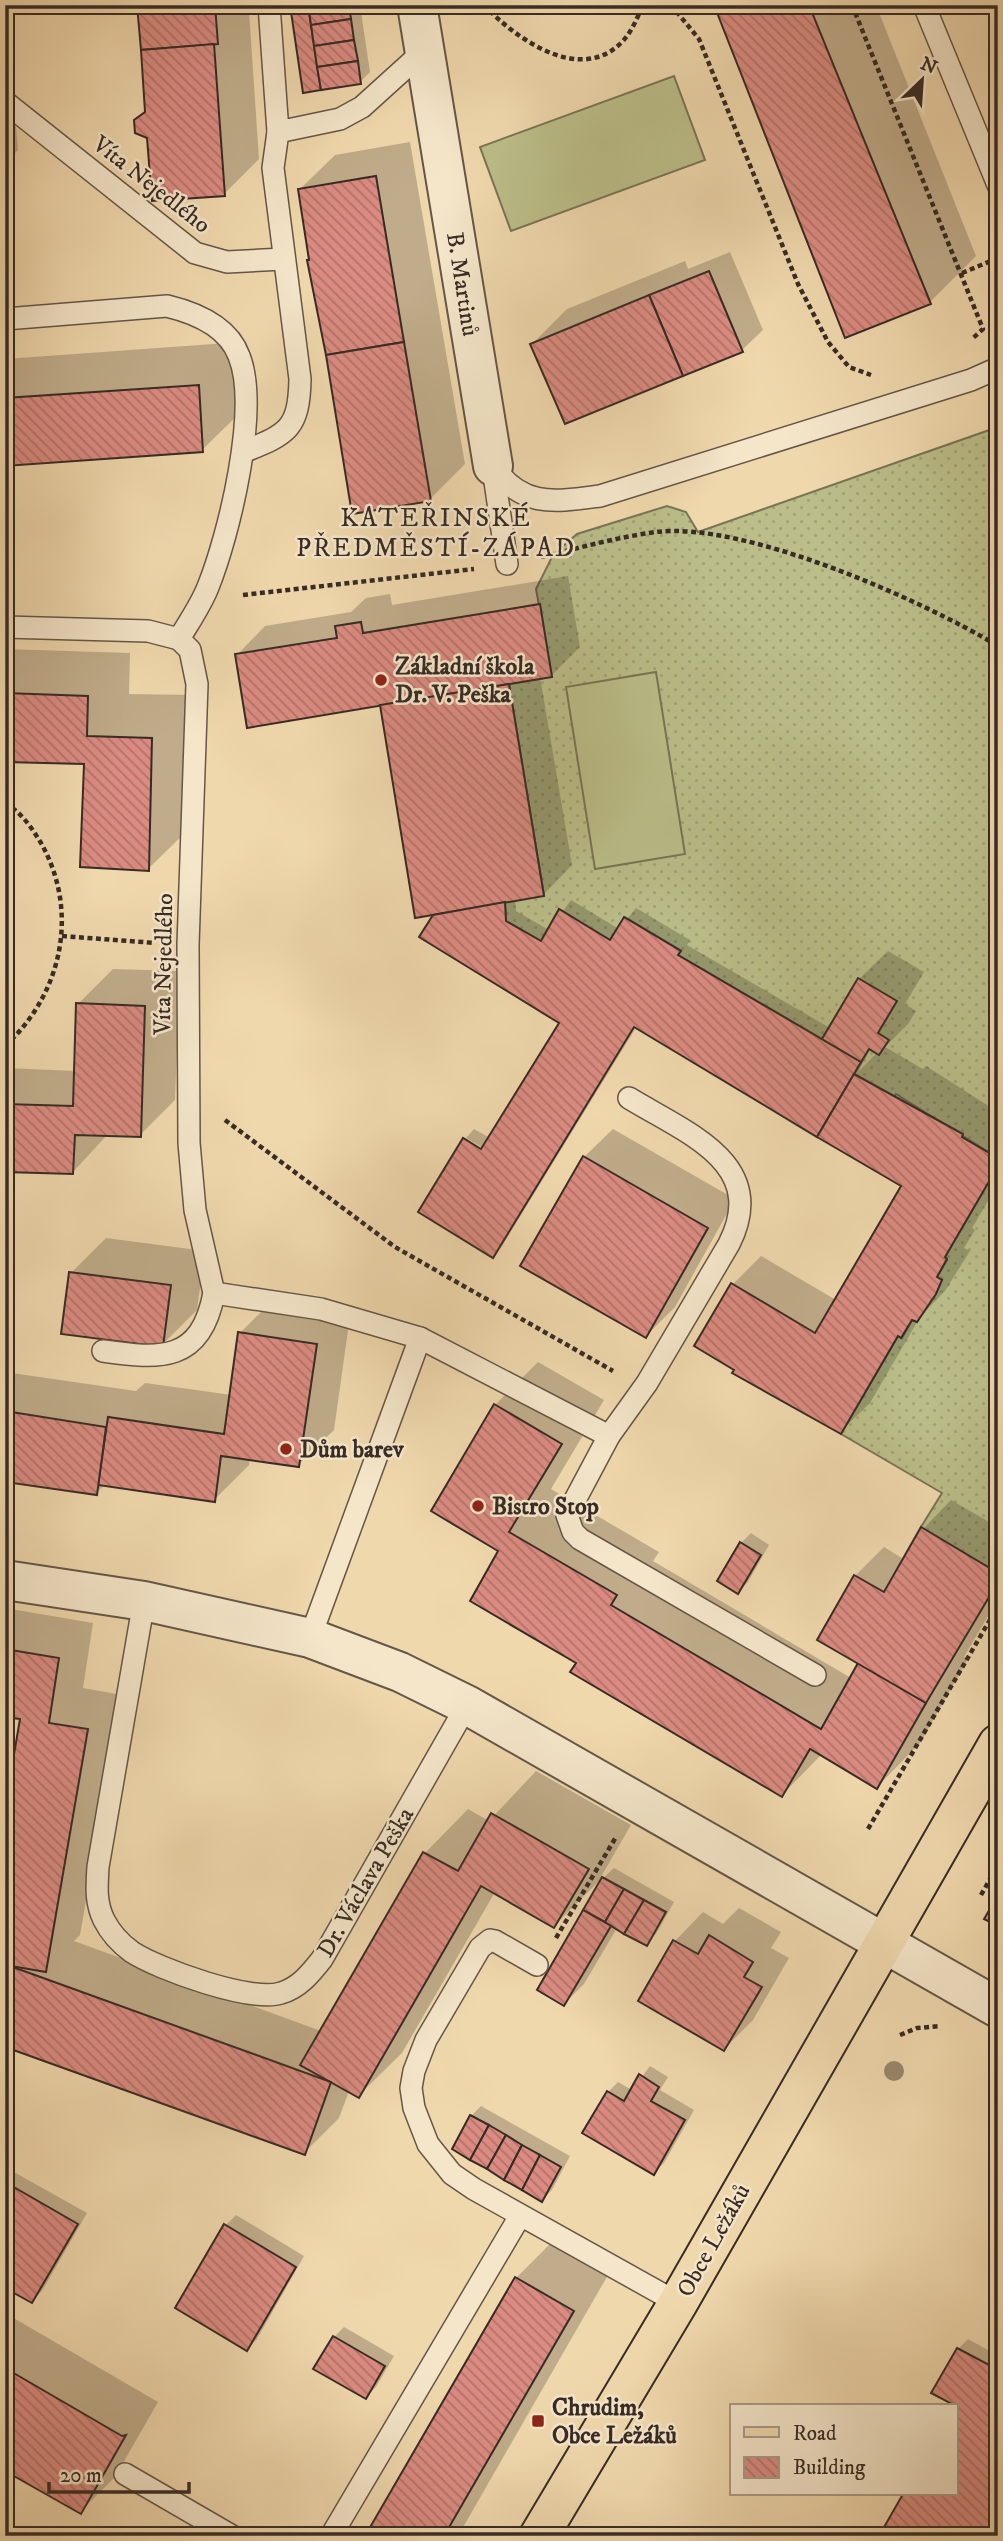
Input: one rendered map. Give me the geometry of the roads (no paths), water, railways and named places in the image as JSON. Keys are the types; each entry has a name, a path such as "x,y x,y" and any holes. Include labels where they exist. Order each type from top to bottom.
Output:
{"main road":[{"name":"Obce Ležáků","path":"539,2536 678,2303 998,1744"}],"street":[{"name":"B. Martinů","path":"417,5 493,466"},
{"path":"5,1580 144,1601 310,1638 378,1663 467,1705 998,2007"}],"lane":[{"path":"243,452 280,437 297,416 300,379 273,167 278,132 269,5"},
{"path":"924,5 998,185"},
{"path":"278,132 351,114 425,50"},
{"name":"Víta Nejedlého","path":"5,102 195,253 227,262 283,259"},
{"path":"5,319 167,306 189,311 227,335 239,355 245,379 243,452 221,552 207,591 179,639 148,631 5,627"},
{"path":"493,466 505,484 519,494 538,499 561,500 600,496 971,380 998,368"},
{"name":"B. Martinů","path":"493,466 507,564"},
{"name":"Víta Nejedlého","path":"179,639 190,650 197,684 188,945 189,1143 195,1210 214,1293"},
{"path":"629,1098 724,1159 737,1183 741,1209 739,1225 643,1388 609,1436 570,1505 567,1515 572,1532 815,1675"},
{"path":"103,1351 148,1357 181,1350 206,1322 214,1293 321,1309 419,1338 609,1436"},
{"path":"310,1638 419,1338"},
{"name":"Dr. Václava Peška","path":"144,1601 99,1857 98,1905 114,1936 131,1951 153,1963 233,1990 258,1997 280,1994 309,1975 322,1959 467,1705"},
{"path":"537,1965 495,1941 485,1943 426,2040 411,2088 418,2123 437,2158 474,2189 678,2303"},
{"path":"331,2536 520,2216"},
{"path":"125,2474 232,2536"}],"place":[{"name":"Základní škola Dr. V. Peška","path":"381,680"},
{"name":"Dům barev","path":"286,1449"},
{"name":"Bistro Stop","path":"478,1506"},
{"name":"Chrudim, Obce Ležáků","path":"538,2421"}],"district":[{"name":"KATEŘINSKÉ PŘEDMĚSTÍ-ZÁPAD","path":"436,532"}]}
